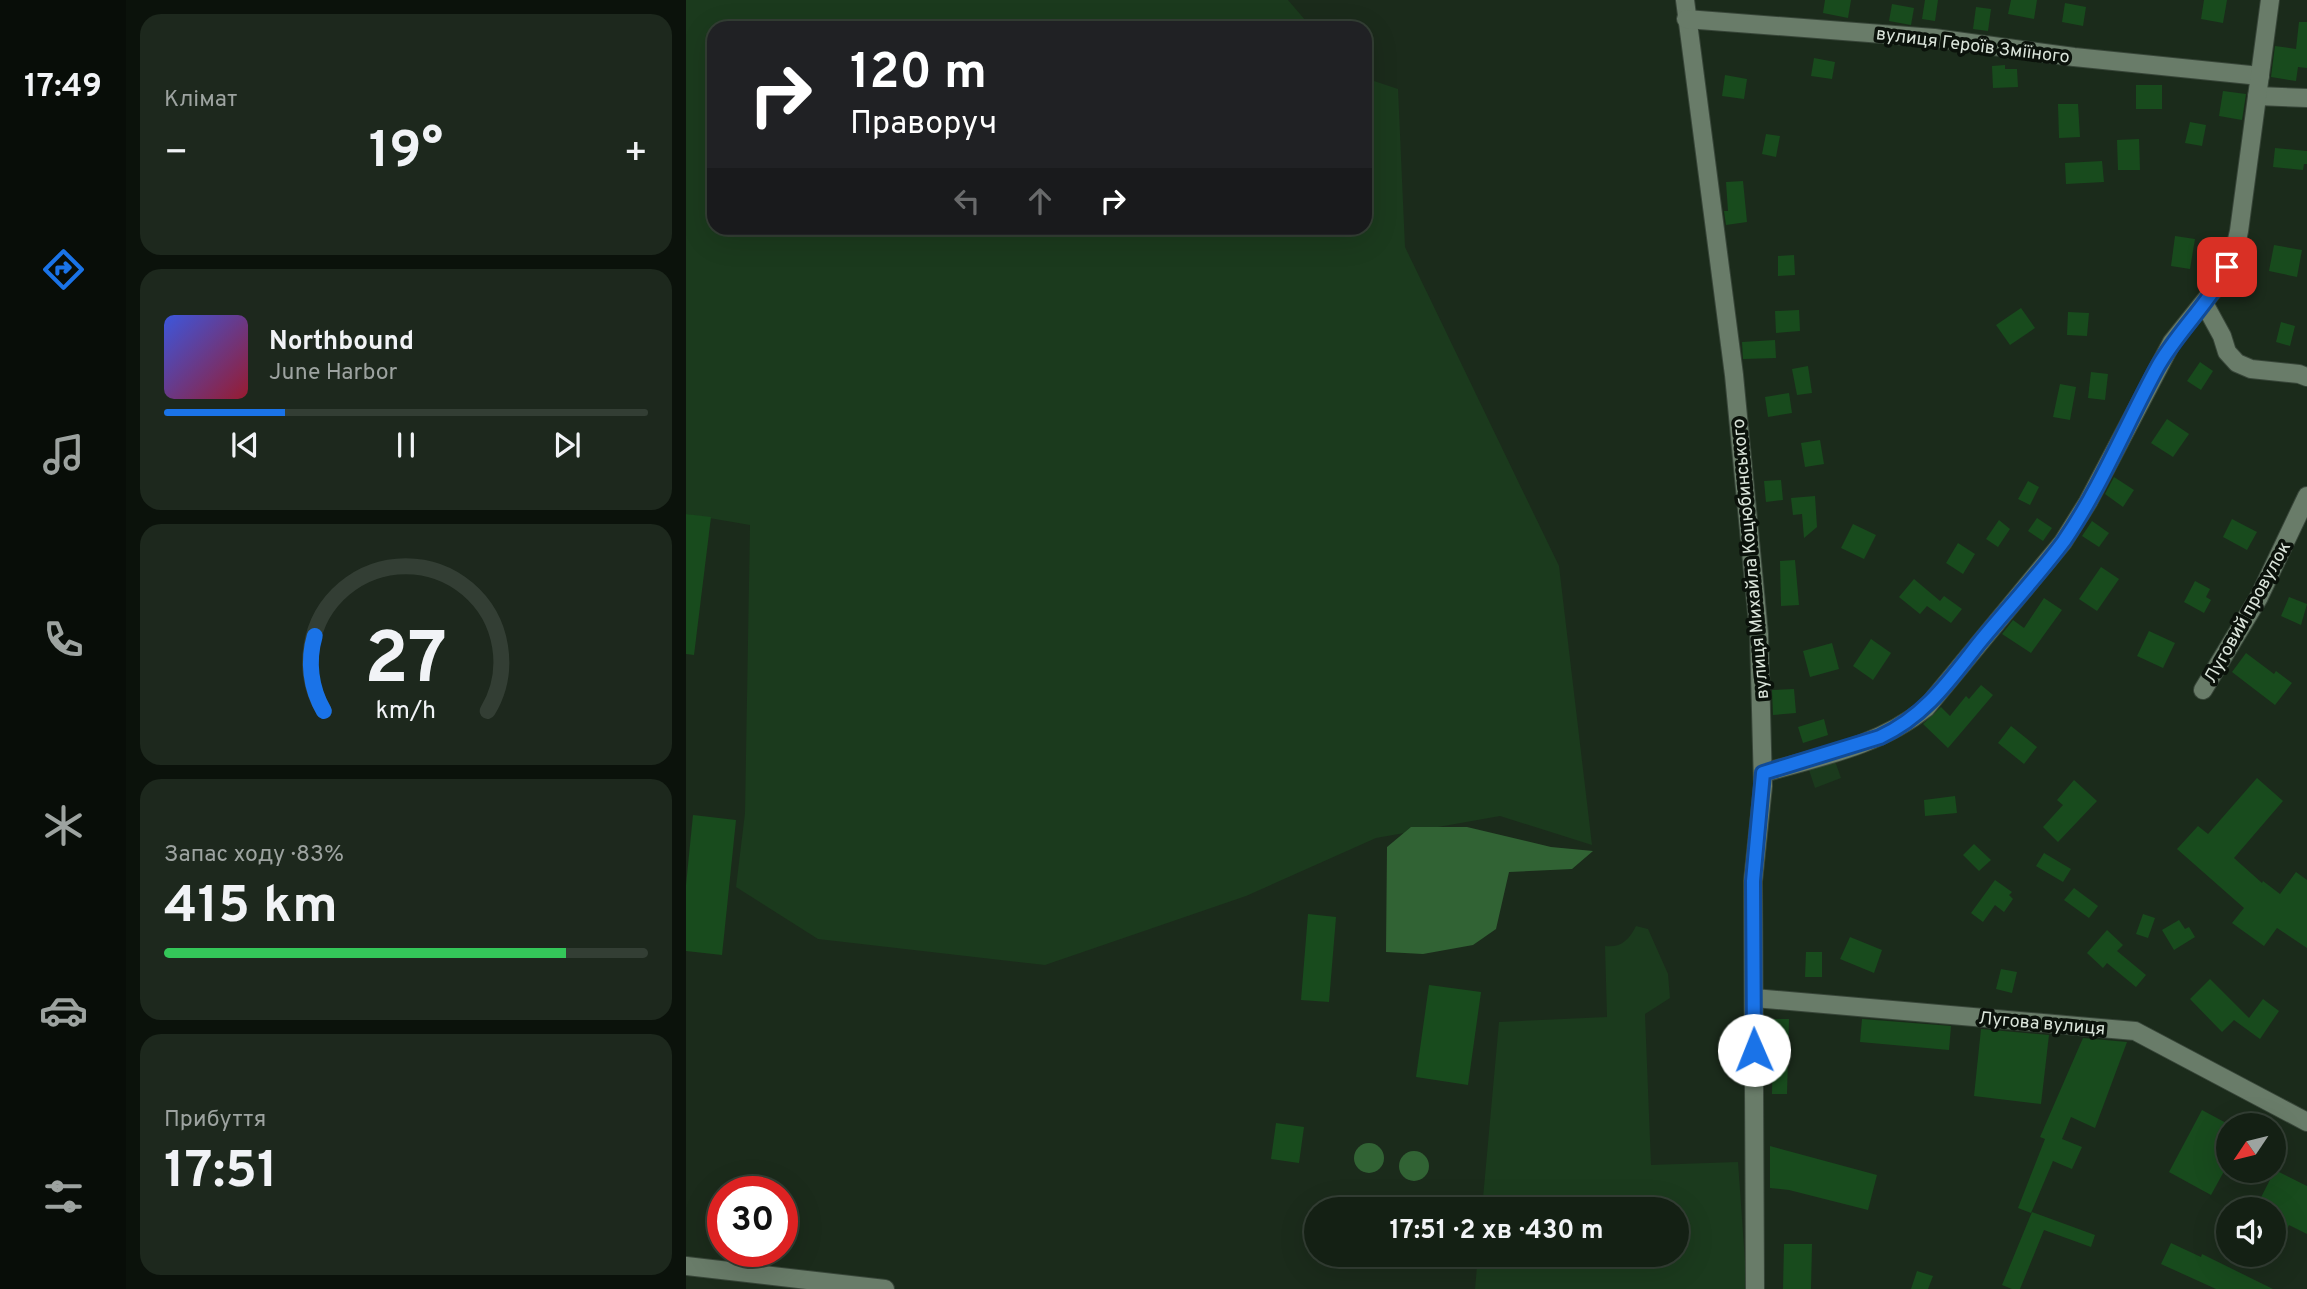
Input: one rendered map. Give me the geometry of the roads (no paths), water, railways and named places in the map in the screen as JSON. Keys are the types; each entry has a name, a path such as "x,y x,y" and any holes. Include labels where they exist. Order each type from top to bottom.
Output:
{"street":[{"name":"вулиця Михайла Коцюбинського","path":"1685,0 1737,402 1759,634 1763,773 1753,881 1755,1289"},
{"path":"1763,773 1880,737 1926,708 2063,542 2112,458 2157,367 2172,342 2220,282 2234,253 2270,0"},
{"name":"вулиця Героїв Зміїного","path":"1686,19 1934,38 2074,57 2260,76"},
{"path":"2258,96 2307,98"},
{"path":"2204,303 2222,336 2227,352 2237,363 2251,369 2307,377"},
{"name":"Луговий провулок","path":"2203,690 2259,597 2307,496"},
{"name":"Лугова вулиця","path":"1754,998 2135,1031 2307,1122"},
{"path":"686,1266 884,1289"}]}
